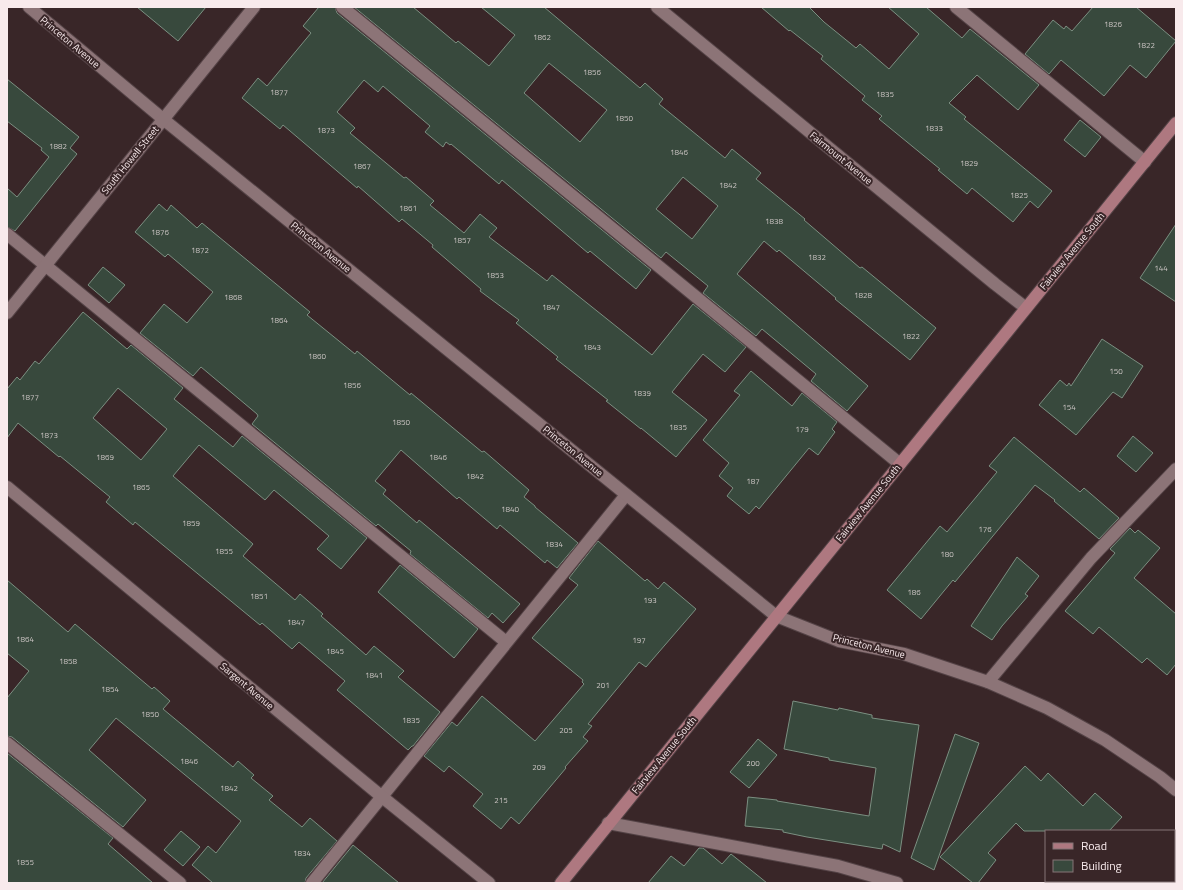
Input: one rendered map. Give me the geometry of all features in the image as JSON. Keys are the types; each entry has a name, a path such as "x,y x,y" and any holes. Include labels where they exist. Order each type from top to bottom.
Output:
{"street":[{"name":"Princeton Avenue","path":"29,7 163,118 776,616 839,641 904,654 988,682 1047,708 1105,740 1160,777 1176,790"},
{"name":"South Howell Street","path":"7,313 254,7"},
{"path":"342,7 900,464"},
{"name":"Fairmount Avenue","path":"657,7 1026,308"},
{"path":"956,7 1145,162"},
{"name":"Fairview Avenue South","path":"561,883 608,823 1176,123"},
{"path":"7,234 506,642"},
{"path":"988,682 1091,558 1176,469"},
{"name":"Sargent Avenue","path":"7,487 381,796 489,883"},
{"path":"312,883 626,495"},
{"path":"7,743 180,883"},
{"path":"608,823 838,866 897,883"}],"building":[{"path":"137,7 206,7 178,41"},
{"path":"319,7 335,7 337,13 651,270 636,289 590,251 588,253 502,180 499,184 451,144 450,145 446,142 443,147 425,132 430,126 383,86 378,92 364,80 337,112 355,128 350,133 434,201 430,205 464,233 480,214 497,228 489,237 547,281 552,275 652,355 693,304 746,347 725,372 703,354 672,392 707,420 676,457 556,359 558,357 516,323 519,320 480,291 481,289 402,219 399,222 358,186 357,188 283,125 280,129 242,98 258,78 267,86 311,33 303,26"},
{"path":"354,7 413,7 456,43 458,41 489,66 515,35 481,7 544,7 640,88 645,83 663,99 659,104 725,158 732,149 761,173 756,179 805,219 804,220 860,268 862,267 936,328 910,360 835,299 836,298 779,250 777,252 764,241 737,274 868,386 847,411 811,381 816,374 762,329 756,336 703,293 708,286 666,252 661,258","holes":["549,63 607,110 580,142 524,93","683,177 718,206 692,239 656,209"]},
{"path":"761,7 809,7 824,22 856,48 860,44 889,69 919,34 888,7 926,7 962,38 970,29 1039,85 1018,110 977,75 949,103 966,117 964,119 1052,191 1038,208 1030,201 1013,222 972,188 967,194 938,170 940,169 879,119 882,116 862,100 865,96 821,59 823,56 790,30 789,31"},
{"path":"1093,7 1136,7 1176,41 1146,78 1130,65 1104,96 1061,60 1049,74 1025,54 1053,20 1064,29 1066,26 1072,31"},
{"path":"7,79 79,137 70,148 77,154 15,231 7,227 7,188 17,197 49,157 41,150 42,148 7,121"},
{"path":"1080,120 1101,137 1085,157 1064,140"},
{"path":"159,204 167,211 171,205 197,228 202,223 310,312 307,315 355,354 357,351 410,395 411,393 482,452 484,451 529,490 524,497 578,543 557,568 547,560 545,563 500,525 497,529 459,497 457,499 401,450 375,481 386,490 383,494 417,523 419,520 520,604 503,623 492,613 488,618 410,554 411,551 378,524 376,526 252,424 258,416 257,414 201,367 193,376 140,333 164,304 187,323 213,292 168,254 165,257 135,232"},
{"path":"1176,224 1176,302 1140,278"},
{"path":"103,267 125,285 109,303 88,285"},
{"path":"83,312 127,349 131,345 183,388 174,399 233,447 242,436 367,538 341,569 317,549 329,536 274,490 265,500 199,445 173,476 253,544 243,556 295,600 300,594 323,614 321,616 366,655 374,646 404,671 398,677 440,712 413,746 408,750 337,690 345,681 299,642 292,649 262,623 260,625 135,522 133,525 106,502 110,497 18,423 7,438 7,389 17,377 20,380 35,361 39,364","holes":["118,388 167,429 141,460 93,418"]},
{"path":"1102,339 1143,366 1122,398 1113,392 1076,435 1039,405 1060,380 1067,386 1069,383 1071,386"},
{"path":"751,371 792,406 802,393 837,422 832,429 835,432 818,455 809,448 759,509 756,506 749,514 727,496 733,488 719,476 729,463 703,440 740,395 734,391"},
{"path":"1133,436 1153,453 1136,472 1117,456"},
{"path":"1014,437 1080,492 1084,488 1119,518 1099,539 1054,501 1055,500 1035,485 955,582 953,580 921,619 887,590 940,526 947,532 997,472 989,466"},
{"path":"1130,528 1135,533 1138,530 1160,548 1134,578 1176,614 1176,664 1167,675 1147,658 1142,663 1099,627 1093,634 1065,611 1115,553 1110,549"},
{"path":"598,541 645,581 647,579 658,589 664,582 696,609 646,667 639,662 588,724 592,726 583,737 588,741 519,824 511,817 501,829 473,806 483,794 449,766 444,772 424,756 452,722 457,726 482,696 535,741 584,684 582,682 583,680 532,638 578,585 569,578"},
{"path":"1017,557 1039,576 1025,594 1028,596 992,640 971,626"},
{"path":"400,565 478,629 454,658 378,592"},
{"path":"7,580 68,632 75,624 152,689 154,687 170,701 163,709 233,767 238,761 254,775 251,778 273,796 269,800 302,827 310,818 337,841 306,878 305,883 213,883 192,865 208,846 216,853 241,821 116,718 89,750 146,800 123,827 12,737 7,736 7,698 29,671 7,653"},
{"path":"793,701 872,715 872,718 919,725 900,852 883,844 882,849 807,837 783,832 783,830 745,826 748,797 777,800 869,816 876,768 829,760 829,758 784,749"},
{"path":"955,734 979,743 934,870 911,858"},
{"path":"758,739 777,755 749,788 730,772"},
{"path":"7,753 113,838 108,844 153,883 7,883"},
{"path":"1025,766 1041,781 1048,773 1083,806 1095,793 1122,817 1110,830 1024,831 1016,823 988,853 996,860 978,883 973,883 940,857"},
{"path":"181,831 200,847 183,866 164,850"},
{"path":"353,845 399,883 322,883"},
{"path":"699,848 703,848 722,864 731,854 767,883 648,883 671,856 684,866"}]}
